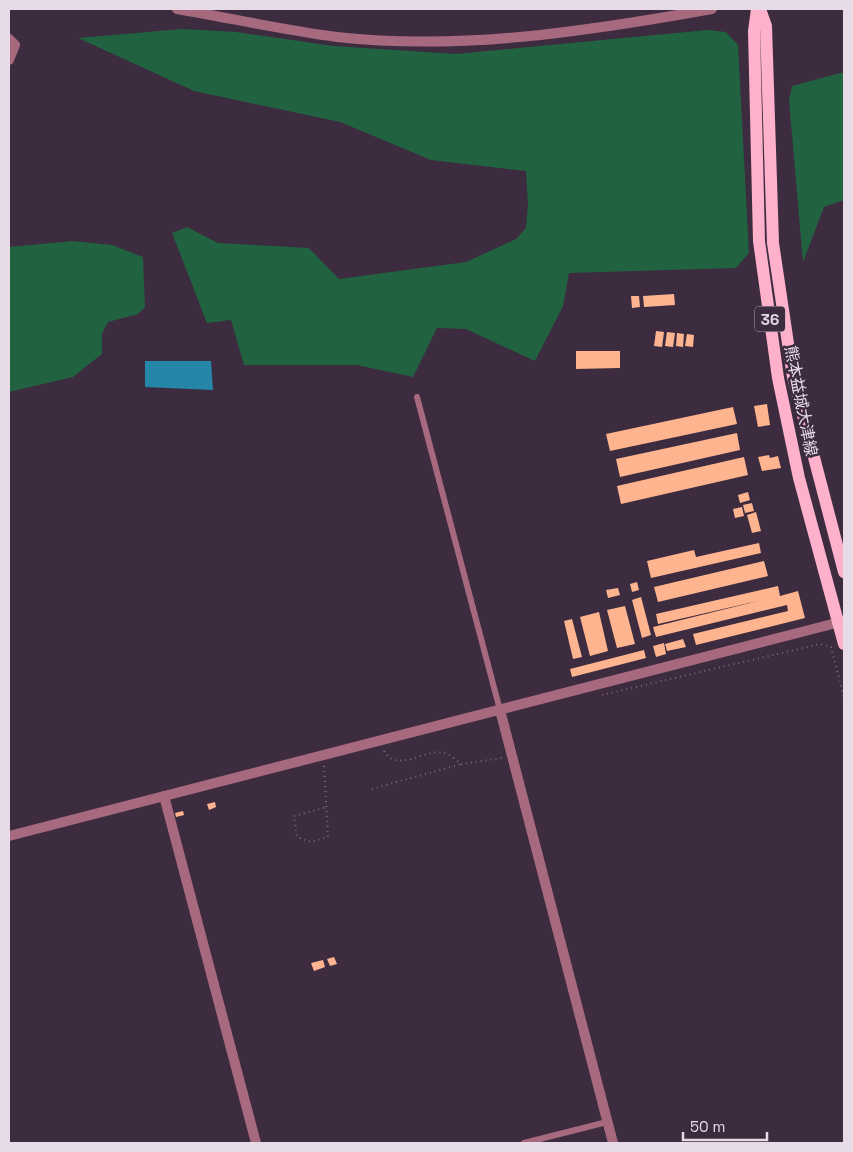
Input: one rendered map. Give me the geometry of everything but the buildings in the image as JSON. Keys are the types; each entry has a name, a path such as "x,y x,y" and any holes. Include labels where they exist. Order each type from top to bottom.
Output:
{"main road":[{"name":"熊本益城大津線","path":"758,9 766,26 773,243 791,367 844,572"},
{"name":"熊本益城大津線","path":"758,9 754,31 759,241 776,368 799,478 842,622 844,644"}],"street":[{"path":"177,9 337,37 412,41 520,37 629,24 712,9"},
{"path":"9,39 15,44 9,60"},
{"path":"9,836 842,622"},
{"path":"500,710 511,759 613,1143"},
{"path":"164,796 256,1143"}],"lane":[{"path":"417,397 500,710"},
{"path":"524,1143 607,1122"}],"path":[{"path":"598,696 820,644 831,647 844,698"},
{"path":"376,753 384,751 393,760 403,760 438,752 446,753 461,764"},
{"path":"372,789 461,764 495,758 511,759"},
{"path":"315,768 324,766 327,807 328,837 311,842 297,837 294,816 327,807"}],"green space":[{"path":"182,29 236,32 333,46 456,54 707,30 726,32 738,45 749,253 736,268 569,273 563,306 535,361 466,329 437,328 413,377 357,365 244,365 231,320 207,323 172,233 187,227 218,243 309,248 339,279 466,262 516,239 526,228 528,205 526,171 431,160 340,122 194,91 78,38"},
{"path":"844,72 844,200 824,207 803,262 789,100 792,86"},
{"path":"73,241 112,245 143,257 145,307 138,314 108,322 102,334 102,354 73,377 9,392 9,247"}],"water":[{"path":"145,361 211,361 213,390 145,387"}]}
